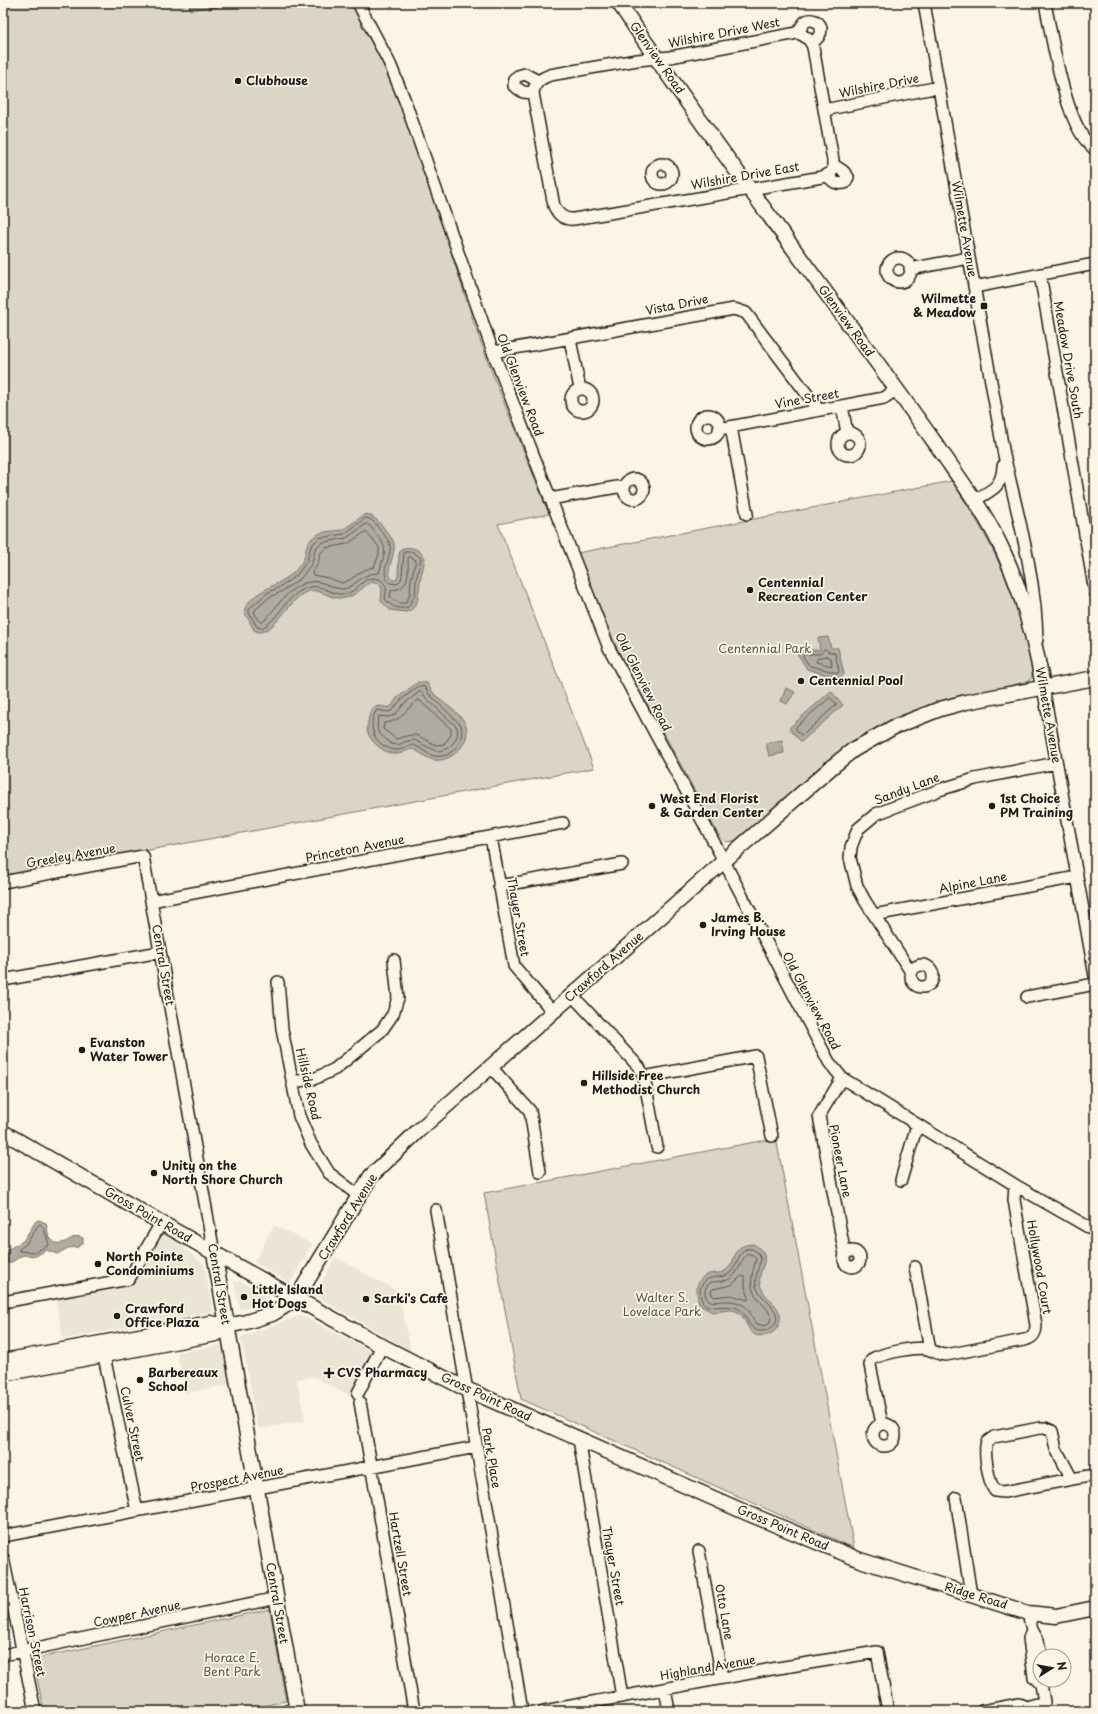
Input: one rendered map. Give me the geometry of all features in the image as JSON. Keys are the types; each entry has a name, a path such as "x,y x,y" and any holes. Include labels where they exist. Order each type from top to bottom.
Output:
{"main road":[{"name":"Glenview Road","path":"619,3 750,189 897,389 975,500 1002,549 1014,576 1025,606 1038,657"},
{"name":"Wilmette Avenue","path":"1038,657 1043,687"},
{"name":"Crawford Avenue","path":"3,1361 216,1334 227,1326 272,1314 296,1299 371,1176 418,1131 724,860 853,750 894,727 940,709 966,702 1095,678"},
{"name":"Gross Point Road","path":"3,1132 296,1299 382,1346 466,1389 860,1560"},
{"name":"Central Street","path":"214,1253 277,1598 293,1710"},
{"name":"Crawford Avenue","path":"3,1374 102,1349"},
{"name":"Ridge Road","path":"860,1560 1028,1613 1056,1616 1095,1608"}],"street":[{"name":"Old Glenview Road","path":"358,3 390,64 405,101 493,352 609,648 724,860 823,1052 842,1078 1015,1185 1095,1231"},
{"name":"Wilmette Avenue","path":"924,3 1004,455 1016,500 1037,610 1038,657"},
{"path":"1045,3 1056,57 1070,111 1082,138 1095,150"},
{"name":"Wilshire Drive West","path":"538,81 550,75 797,33 805,36 812,43 818,37 821,31 821,26 817,21 811,20 805,22 797,33"},
{"path":"812,43 834,165 831,173 827,175 833,182 845,184 848,177 843,171 834,165"},
{"path":"525,74 538,81 535,85 533,93 523,92 514,86 514,79 525,74"},
{"name":"Wilshire Drive","path":"824,110 939,87"},
{"name":"Wilshire Drive East","path":"533,93 554,206 559,214 566,219 574,219 827,175"},
{"path":"664,184 667,202"},
{"path":"910,269 969,258"},
{"path":"974,287 1095,264"},
{"name":"Meadow Drive South","path":"1040,274 1095,592"},
{"name":"Vista Drive","path":"493,352 728,309 741,310 746,313 819,410"},
{"path":"570,338 580,389"},
{"name":"Vine Street","path":"719,429 884,398 897,389"},
{"path":"842,406 847,433"},
{"path":"731,426 747,514"},
{"name":"Wilmette Avenue","path":"975,500 999,484 1002,480 1004,455"},
{"path":"550,499 617,487 624,488"},
{"name":"Wilmette Avenue","path":"1043,687 1095,976"},
{"name":"Sandy Lane","path":"911,972 857,886 850,858 851,847 858,829 876,814 942,789 975,779 1056,763"},
{"name":"Princeton Avenue","path":"151,901 563,823"},
{"name":"Thayer Street","path":"491,837 514,966 553,1012"},
{"name":"Central Street","path":"143,856 214,1253"},
{"name":"Greeley Avenue","path":"3,882 143,856"},
{"path":"499,886 622,864"},
{"name":"Alpine Lane","path":"874,915 1077,877"},
{"path":"3,980 160,952"},
{"path":"293,1082 316,1078 335,1069 382,1030 393,1014 398,998 394,960"},
{"name":"Hillside Road","path":"278,982 282,1029 299,1116 311,1144 329,1173 359,1196"},
{"path":"1027,997 1095,984"},
{"path":"572,995 639,1067 644,1077 657,1147"},
{"path":"644,1077 756,1056 772,1136"},
{"path":"491,1067 530,1111 540,1172"},
{"name":"Pioneer Lane","path":"842,1078 819,1116 845,1255"},
{"path":"901,1180 917,1125"},
{"name":"Hollywood Court","path":"882,1424 870,1365 871,1361 878,1356 914,1349 930,1350 938,1354 946,1355 1030,1339 1034,1336 1036,1325 1014,1200 1015,1185"},
{"name":"Park Place","path":"436,1210 522,1711"},
{"path":"3,1302 129,1279 161,1223"},
{"path":"915,1267 930,1350"},
{"name":"Hartzell Street","path":"382,1346 359,1398 414,1711"},
{"name":"Culver Street","path":"102,1349 137,1511"},
{"path":"1072,1480 1056,1449 1052,1431 1049,1429 1040,1428 994,1437 989,1439 985,1446 991,1484 995,1491 1004,1492 1072,1480 1095,1475"},
{"name":"Thayer Street","path":"579,1439 622,1697"},
{"name":"Prospect Avenue","path":"3,1536 476,1447"},
{"path":"956,1498 971,1595"},
{"name":"Otto Lane","path":"699,1551 722,1678"},
{"name":"Harrison Street","path":"3,1558 35,1711"},
{"name":"Cowper Avenue","path":"3,1655 277,1598"},
{"path":"1028,1613 1032,1630 1038,1640 1040,1648"},
{"path":"1032,1630 1029,1638 1032,1661"},
{"name":"Highland Avenue","path":"544,1711 772,1669 877,1652 888,1711"},
{"path":"982,1711 1019,1704 1024,1709 1044,1702 1043,1688"},
{"path":"665,1689 669,1711"}],"shaded area":[{"path":"274,1225 312,1244 290,1283 254,1262"},
{"name":"Crawford Office Plaza","path":"161,1229 204,1264 213,1312 63,1339 56,1299 134,1283"},
{"path":"335,1257 399,1292 411,1351 315,1296"},
{"path":"240,1281 271,1300 240,1310 234,1282"},
{"path":"301,1315 376,1354 354,1398 314,1377 297,1379 305,1421 258,1429 241,1337"},
{"path":"222,1345 229,1385 185,1393 177,1352"}],"green space":[{"path":"3,3 353,3 390,79 406,118 434,198 473,320 500,393 549,514 498,524 594,768 3,877"},
{"name":"Centennial Park","path":"952,481 983,532 1009,585 1019,615 1032,664 1032,677 1029,681 973,695 821,769 738,838 734,841 725,842 718,834 667,739 627,669 614,642 577,553"},
{"name":"Walter S. Lovelace Park","path":"776,1138 854,1548 521,1399 484,1193"},
{"name":"Horace E. Bent Park","path":"270,1609 286,1701 238,1711 44,1711 33,1659"}],"water":[{"path":"189,3 217,3 218,7 190,10"},
{"path":"367,514 379,522 390,536 394,544 389,569 390,577 393,580 396,580 398,577 399,554 401,549 408,547 418,550 425,558 420,580 418,600 414,607 406,612 390,610 381,601 382,589 379,584 371,582 356,593 345,598 334,597 315,591 304,593 298,597 271,627 264,631 258,632 254,630 244,611 253,598 294,572 302,562 308,544 313,538 323,532 341,530"},
{"path":"828,637 831,648 838,648 844,674 840,679 807,669 795,650 820,650 818,638"},
{"path":"418,682 427,683 435,695 461,717 467,728 467,735 464,742 455,754 448,758 434,760 412,749 399,754 390,753 378,746 368,734 367,730 371,711 377,706 391,707 397,698"},
{"path":"786,688 795,692 787,704 781,701"},
{"path":"831,691 843,705 801,742 789,728"},
{"path":"782,740 784,753 769,756 766,743"},
{"path":"39,1220 46,1223 49,1237 55,1243 63,1243 79,1237 83,1238 83,1243 78,1247 68,1248 57,1254 46,1250 36,1256 23,1255 10,1263 3,1263 3,1252 23,1241 36,1221"},
{"path":"753,1244 760,1249 765,1258 760,1278 762,1290 780,1314 778,1326 775,1330 770,1334 762,1336 752,1333 738,1312 730,1310 713,1312 700,1305 697,1293 699,1281 702,1278 708,1274 726,1270 741,1247"}],"place":[{"name":"Clubhouse","path":"238,81"},
{"name":"Wilmette & Meadow","path":"984,306"},
{"name":"Centennial Recreation Center","path":"750,590"},
{"name":"Centennial Pool","path":"801,681"},
{"name":"West End Florist & Garden Center","path":"652,806"},
{"name":"1st Choice PM Training","path":"992,806"},
{"name":"James B. Irving House","path":"703,925"},
{"name":"Evanston Water Tower","path":"82,1050"},
{"name":"Hillside Free Methodist Church","path":"584,1083"},
{"name":"Unity on the North Shore Church","path":"154,1173"},
{"name":"North Pointe Condominiums","path":"98,1264"},
{"name":"Little Island Hot Dogs","path":"244,1297"},
{"name":"Sarki's Cafe","path":"366,1299"},
{"name":"Crawford Office Plaza","path":"117,1316"},
{"name":"CVS Pharmacy","path":"329,1373"},
{"name":"Barbereaux School","path":"140,1380"}]}
